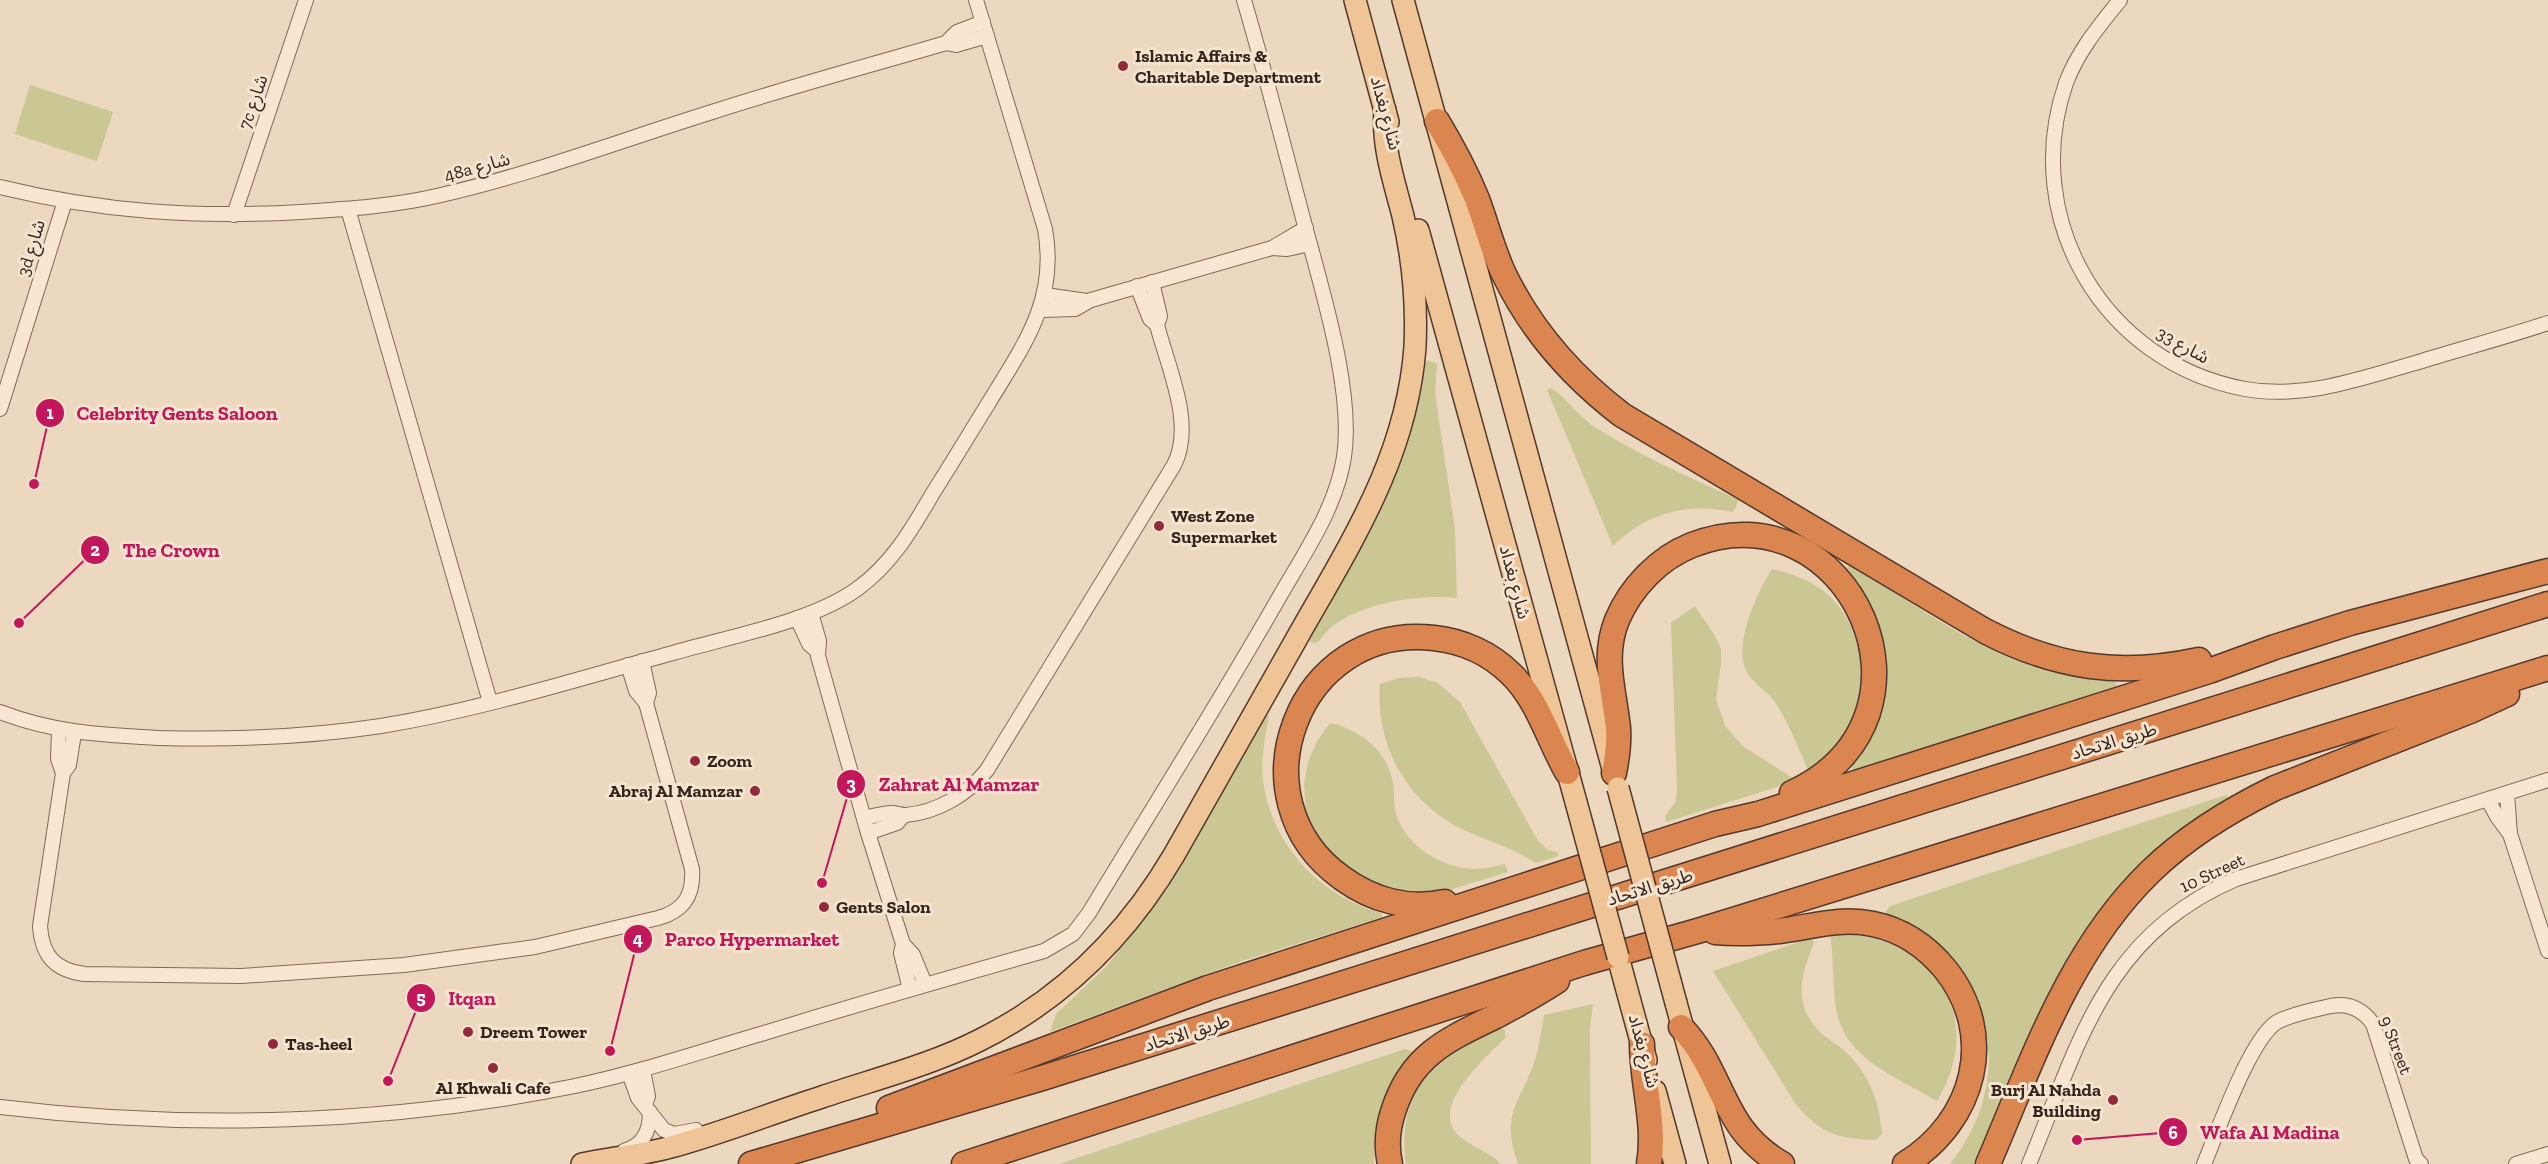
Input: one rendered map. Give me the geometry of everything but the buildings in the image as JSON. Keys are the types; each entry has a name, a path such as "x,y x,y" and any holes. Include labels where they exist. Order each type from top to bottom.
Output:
{"highway":[{"path":"1437,121 1468,179 1502,270 1527,316 1559,360 1579,380 1607,404 1646,430 1985,631 2046,657 2108,669 2150,669 2275,646"},
{"path":"1616,781 1618,728 1610,681 1609,653 1618,618 1639,585 1673,554 1716,538 1749,535 1766,537 1797,548 1826,566 1852,597 1862,616 1870,635 1876,670 1868,713 1847,751 1817,780 1792,793 1715,824"},
{"path":"794,1151 873,1114 1208,988 1715,824 1758,814 1830,792 2209,671 2275,646 2384,614 2548,571"},
{"name":"طريق الاتحاد","path":"751,1164 1039,1079 2548,604"},
{"path":"1515,890 1485,893 1442,903 1413,905 1375,897 1353,886 1333,872 1302,834 1292,812 1287,793 1286,754 1296,717 1317,684 1331,670 1363,649 1382,642 1406,638 1446,640 1461,644 1491,658 1516,679 1535,705 1552,745 1568,772"},
{"path":"964,1164 1584,963 1701,930 2548,668"},
{"path":"1988,1164 2071,978 2106,921 2151,871 2197,833 2248,801 2303,776 2470,711 2527,683 2548,668"},
{"path":"1701,930 1761,933 1837,921 1856,921 1875,924 1910,937 1939,962 1951,977 1969,1012 1974,1045 1971,1078 1962,1102 1948,1127 1935,1142 1905,1164"},
{"path":"1390,1164 1388,1138 1398,1095 1422,1059 1448,1040 1525,1000 1584,963"},
{"path":"1681,1027 1706,1059 1733,1118 1757,1147 1782,1164"},
{"path":"1642,1044 1644,1079 1652,1133 1649,1164"}],"main road":[{"name":"شارع بغداد","path":"1355,0 1675,1164"},
{"path":"1403,0 1720,1164"},
{"path":"585,1163 643,1154 728,1129 949,1053 1008,1026 1061,989 1086,968 1125,927 1159,880 1365,518 1387,470 1403,421 1413,370 1414,293 1408,242 1383,129 1385,110"}],"street":[{"name":"7c شارع","path":"234,215 306,0"},
{"path":"0,712 59,731 176,738 281,737 384,725 490,702 797,618 812,613 854,591 873,577 900,547 1031,333 1045,295 1048,271 1045,230 976,0"},
{"path":"0,1107 144,1120 337,1117 473,1104 629,1074 925,984 1044,951 1064,941 1082,924 1254,641 1315,534 1338,482 1344,456 1346,430 1336,354 1306,228 1244,0"},
{"path":"1252,0 1261,60"},
{"name":"شارع 33","path":"2120,0 2090,37 2067,82 2054,132 2053,182 2063,232 2084,278 2114,319 2152,352 2197,376 2246,389 2296,392 2346,383 2548,323"},
{"name":"48a شارع","path":"0,187 65,201 149,212 234,215 348,209 438,196 485,184 714,111 946,42 957,32 983,22"},
{"name":"48a شارع","path":"946,42 956,45 987,36"},
{"name":"3d شارع","path":"0,409 65,201"},
{"path":"348,209 490,702"},
{"path":"1041,310 1075,309 1088,301 1272,248 1306,228"},
{"path":"1272,248 1287,249 1310,244"},
{"path":"864,818 894,813 903,815 952,801 978,782 1174,465 1182,445 1183,427 1157,325 1160,316 1152,282"},
{"path":"1137,286 1150,319 1157,325"},
{"path":"1045,295 1088,301"},
{"path":"812,613 819,641 817,651 868,833 903,944 914,955 925,984"},
{"path":"797,618 809,644 817,651"},
{"path":"642,661 649,693 646,703"},
{"path":"59,731 58,759 63,773 43,909 48,941 57,954 69,964 101,973 241,976 404,965 535,947 671,915 682,907 690,896 693,882 692,869 646,703 636,691 628,665"},
{"path":"63,773 69,765 74,733"},
{"name":"10 Street","path":"2029,1164 2099,1001 2121,966 2141,942 2164,921 2198,897 2235,879 2548,780"},
{"path":"2507,794 2510,834 2548,951"},
{"path":"2488,800 2510,834"},
{"path":"868,833 897,823 903,815"},
{"path":"903,944 901,954 910,989"},
{"name":"9 Street","path":"2204,1164 2252,1052 2266,1031 2287,1018 2336,1004 2358,1009 2373,1024 2418,1162"},
{"path":"585,1163 633,1148 641,1142 650,1124 643,1070"},
{"path":"629,1074 636,1094 664,1130 674,1134 728,1129"},
{"path":"2516,1164 2548,1154"}],"shaded area":[{"path":"30,85 113,112 97,161 15,134"},
{"path":"1427,360 1437,364 1435,393 1455,529 1457,598 1427,597 1377,605 1347,617 1332,627 1318,642 1312,643 1309,640 1310,634 1360,548 1393,481 1406,446"},
{"path":"1551,388 1587,422 1610,437 1739,500 1733,512 1699,508 1668,513 1639,525 1613,546 1547,390"},
{"path":"1850,564 1975,642 2043,670 2078,678 2115,680 2117,686 1853,771 1851,763 1868,739 1879,714 1885,690 1886,666 1882,642 1874,618 1862,593 1846,569"},
{"path":"1772,569 1805,580 1830,596 1848,620 1859,652 1862,674 1861,689 1852,720 1836,744 1809,772 1777,705 1751,678 1744,663 1742,650 1748,620"},
{"path":"1695,606 1721,649 1716,699 1725,726 1744,747 1793,778 1793,782 1666,822 1665,816 1676,801 1677,788 1671,623"},
{"path":"1419,677 1438,683 1460,702 1538,841 1548,850 1557,852 1559,856 1536,863 1470,833 1441,817 1424,803 1410,786 1389,749 1383,728 1380,684 1399,678"},
{"path":"1264,714 1269,715 1263,755 1263,779 1276,825 1287,845 1319,880 1338,894 1381,913 1383,917 1242,961 1050,1032 1056,1014 1107,966 1168,888"},
{"path":"1330,723 1351,730 1377,749 1392,778 1396,814 1401,826 1416,845 1437,860 1462,868 1486,868 1505,864 1508,872 1439,893 1408,895 1362,880 1323,846 1306,811 1304,785 1308,762 1316,743"},
{"path":"2226,795 2229,800 2144,862 2107,903 1977,1164 1950,1164 1972,1129 1985,1093 1989,1057 1984,1021 1971,988 1950,958 1921,933 1885,913 1890,906"},
{"path":"1830,934 1865,937 1896,946 1921,962 1940,983 1952,1008 1956,1037 1952,1068 1937,1101 1874,1065 1849,1040 1836,1008"},
{"path":"1811,938 1814,943 1806,966 1802,989 1805,1010 1820,1032 1849,1055 1863,1072 1873,1092 1881,1123 1882,1134 1876,1140 1840,1136 1821,1128 1804,1113 1795,1103 1713,971"},
{"path":"1593,1004 1590,1029 1591,1164 1518,1164 1513,1148 1511,1123 1513,1112 1535,1060 1544,1015"},
{"path":"1499,1028 1505,1030 1505,1038 1475,1069 1455,1096 1451,1110 1451,1123 1458,1135 1501,1164 1406,1164 1407,1115 1414,1095 1439,1064 1456,1051"},
{"path":"1405,1049 1414,1052 1396,1077 1379,1118 1374,1164 1059,1164"}],"place":[{"name":"Islamic Affairs & Charitable Department","path":"1123,66"},
{"name":"Celebrity Gents Saloon","path":"34,484"},
{"name":"West Zone Supermarket","path":"1159,526"},
{"name":"The Crown","path":"19,623"},
{"name":"Zoom","path":"695,761"},
{"name":"Abraj Al Mamzar","path":"755,791"},
{"name":"Zahrat Al Mamzar","path":"822,883"},
{"name":"Gents Salon","path":"824,907"},
{"name":"Dreem Tower","path":"468,1032"},
{"name":"Tas-heel","path":"273,1044"},
{"name":"Parco Hypermarket","path":"610,1051"},
{"name":"Al Khwali Cafe","path":"493,1068"},
{"name":"Itqan","path":"388,1081"},
{"name":"Burj Al Nahda Building","path":"2113,1100"},
{"name":"Wafa Al Madina","path":"2077,1140"}]}
